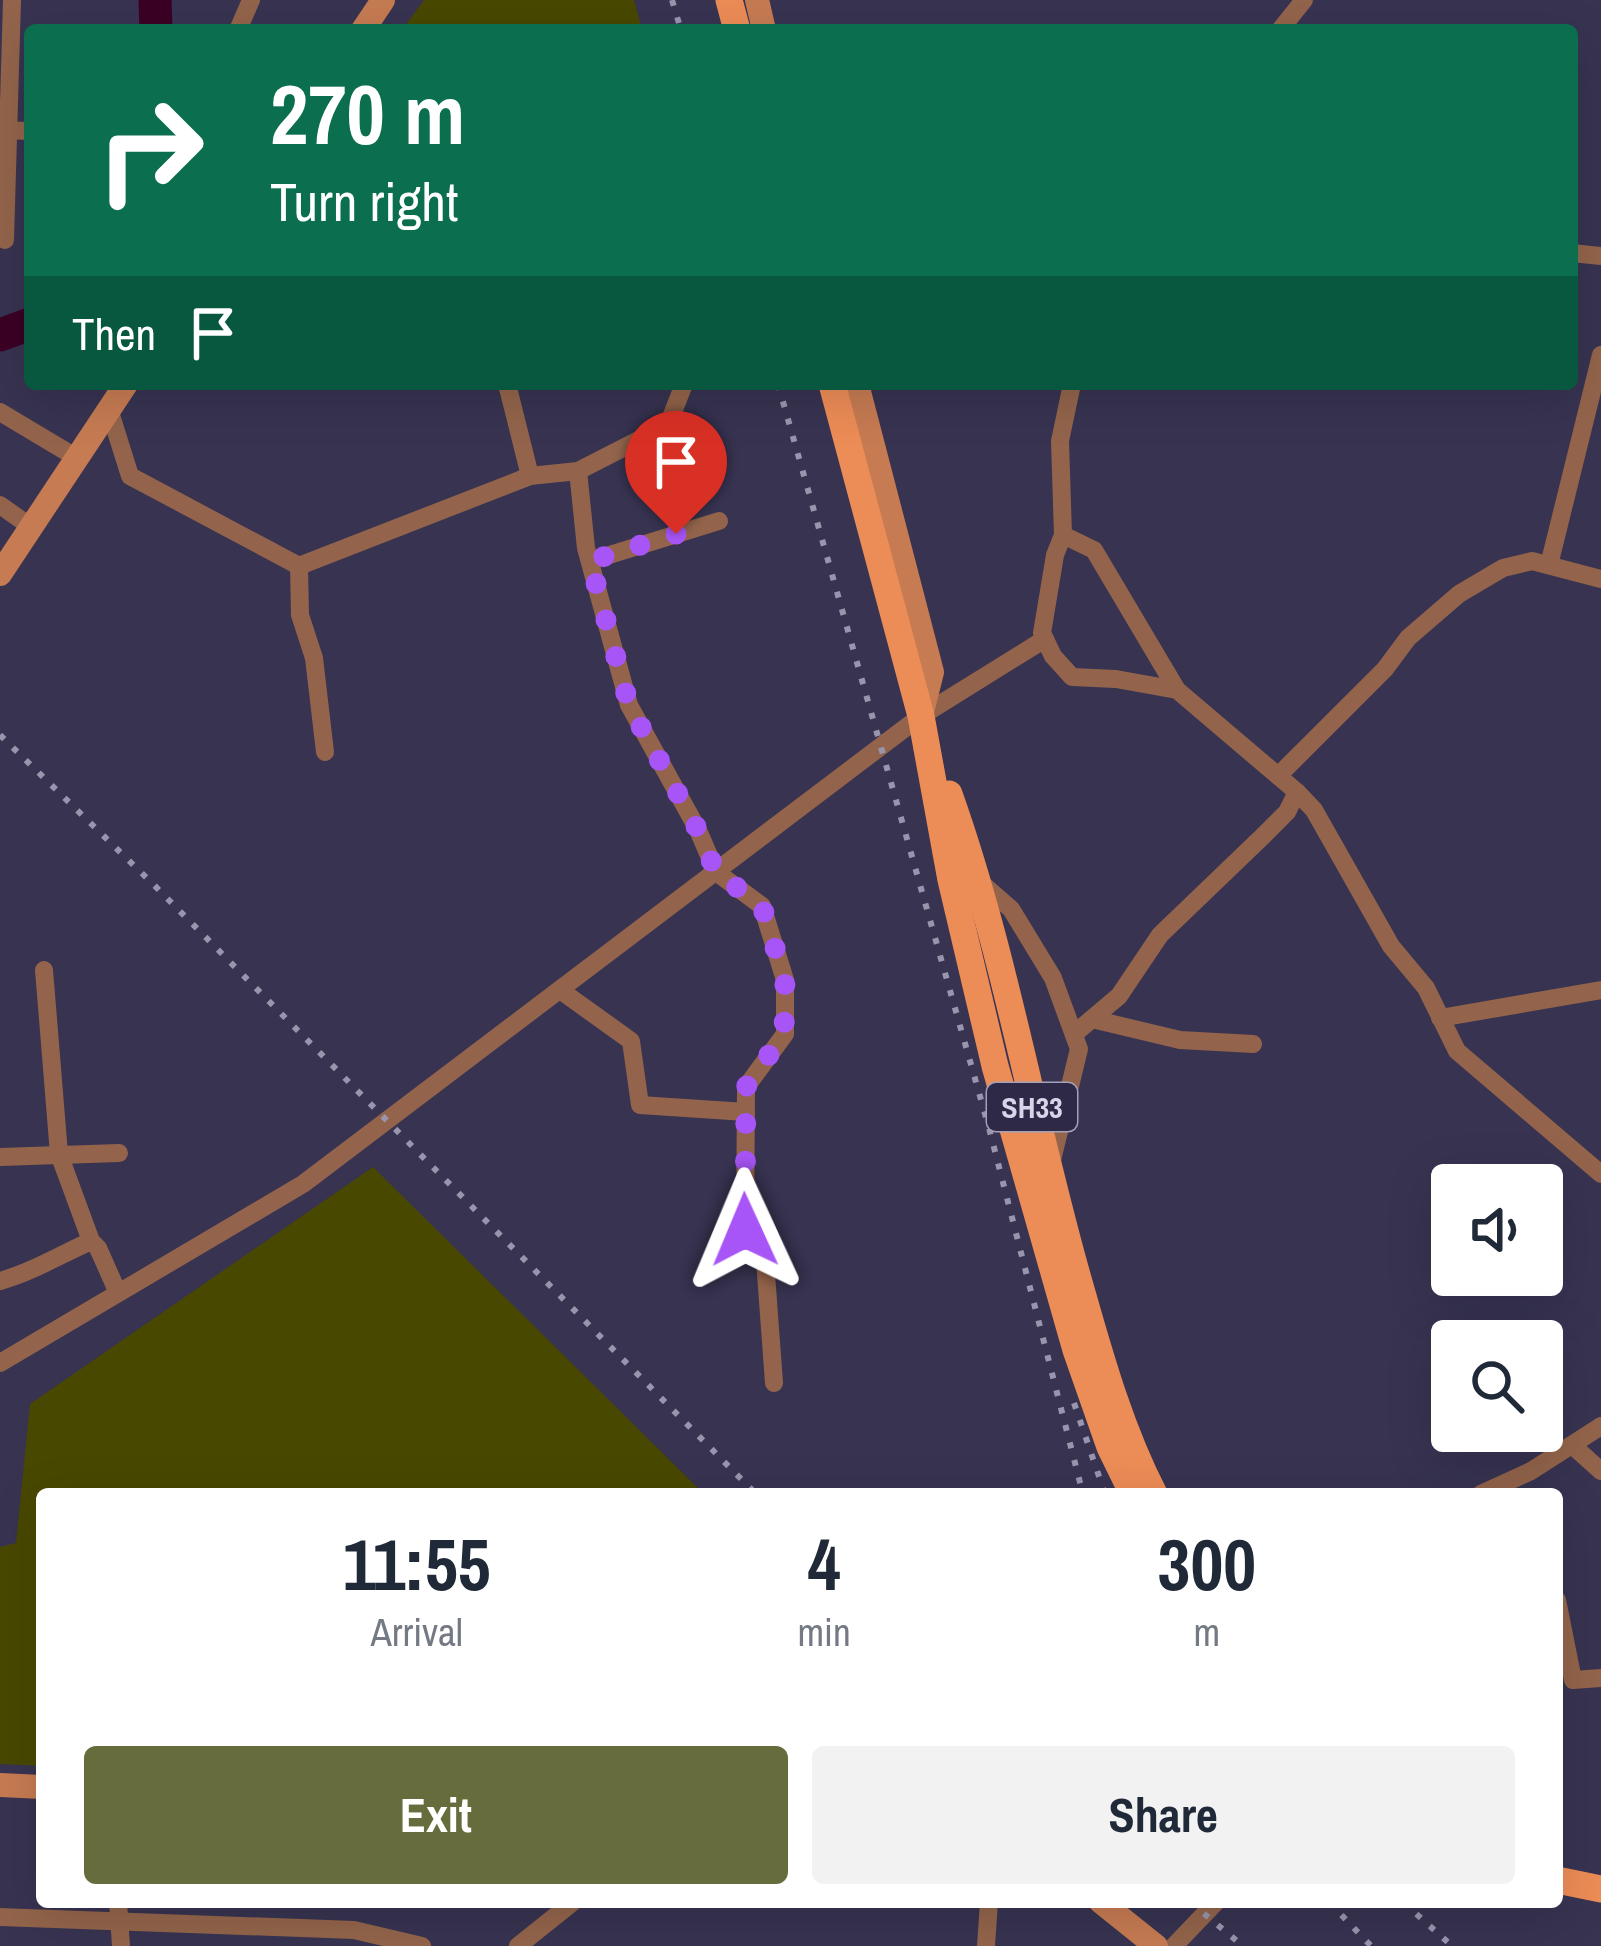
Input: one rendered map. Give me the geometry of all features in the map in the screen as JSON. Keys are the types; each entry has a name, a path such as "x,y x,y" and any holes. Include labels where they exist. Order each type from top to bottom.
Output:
{"main road":[{"path":"834,390 921,716"},
{"name":"SH33","path":"921,716 980,882 1048,1175 1098,1348 1152,1488"},
{"name":"SH33","path":"921,716 951,880 995,1066 1076,1350 1110,1447 1130,1488"},
{"path":"1563,1881 1601,1888"},
{"path":"1563,1899 1601,1907"}],"street":[{"path":"4,240 4,130 12,0"},
{"path":"1285,24 1304,0"},
{"path":"1549,565 1601,355"},
{"path":"0,574 122,390"},
{"path":"508,390 530,476"},
{"path":"109,409 130,476 299,566 530,476 578,471 668,425 682,390"},
{"path":"859,390 932,672 921,716"},
{"path":"1071,390 1060,441 1064,535 1055,555 1042,633 1072,677 1177,690"},
{"path":"0,412 77,458"},
{"path":"578,471 590,561 629,705 716,872 762,906 785,980 784,1034 746,1087 745,1230 763,1233 774,1383"},
{"path":"0,505 31,527"},
{"path":"590,561 719,521"},
{"path":"1064,535 1094,550 1177,690 1315,810 1390,946 1426,988 1457,1051 1601,1174"},
{"path":"1278,776 1385,669 1408,638 1459,594 1503,568 1532,561 1601,579"},
{"path":"299,566 300,615 314,658 325,752"},
{"path":"0,1363 303,1184 921,716 1045,639"},
{"path":"1074,1034 1119,996 1160,935 1286,812 1297,792"},
{"path":"980,882 1011,909 1022,926 1053,978 1079,1048 1048,1175"},
{"path":"44,970 59,1154 91,1240 118,1293"},
{"path":"560,990 631,1041 640,1105 746,1112"},
{"path":"1440,1018 1601,990"},
{"path":"1092,1018 1180,1040 1253,1044"},
{"path":"0,1156 119,1153"},
{"path":"0,1281 30,1273 38,1264 91,1240"},
{"path":"1494,1488 1532,1471 1601,1426"},
{"path":"1572,1444 1601,1471"},
{"path":"1532,1471 1535,1488"},
{"path":"1563,1630 1573,1680 1601,1678"},
{"path":"0,1785 36,1786"},
{"path":"518,1946 566,1908"},
{"path":"986,1946 989,1908"},
{"path":"1108,1908 1156,1946"},
{"path":"1174,1946 1210,1908"},
{"path":"0,1917 118,1912 354,1930 422,1946"},
{"path":"118,1912 121,1946"}],"shaded area":[{"path":"424,0 634,0 640,24 406,24"},
{"path":"373,1167 698,1488 36,1488 36,1766 0,1764 0,1547 16,1543 30,1404"}],"waterway":[{"path":"155,0 156,24"},
{"path":"0,335 24,326"}],"railway":[{"path":"672,0 679,24"},
{"path":"780,390 989,1128 1081,1488"},
{"path":"0,735 750,1488"},
{"path":"1074,1403 1103,1488"},
{"path":"1197,1908 1243,1946"},
{"path":"1335,1908 1371,1946"},
{"path":"1410,1908 1452,1946"}],"route":[{"path":"676,534 590,561 629,705 716,872 762,906 785,980 784,1034 746,1087 745,1230"}]}
